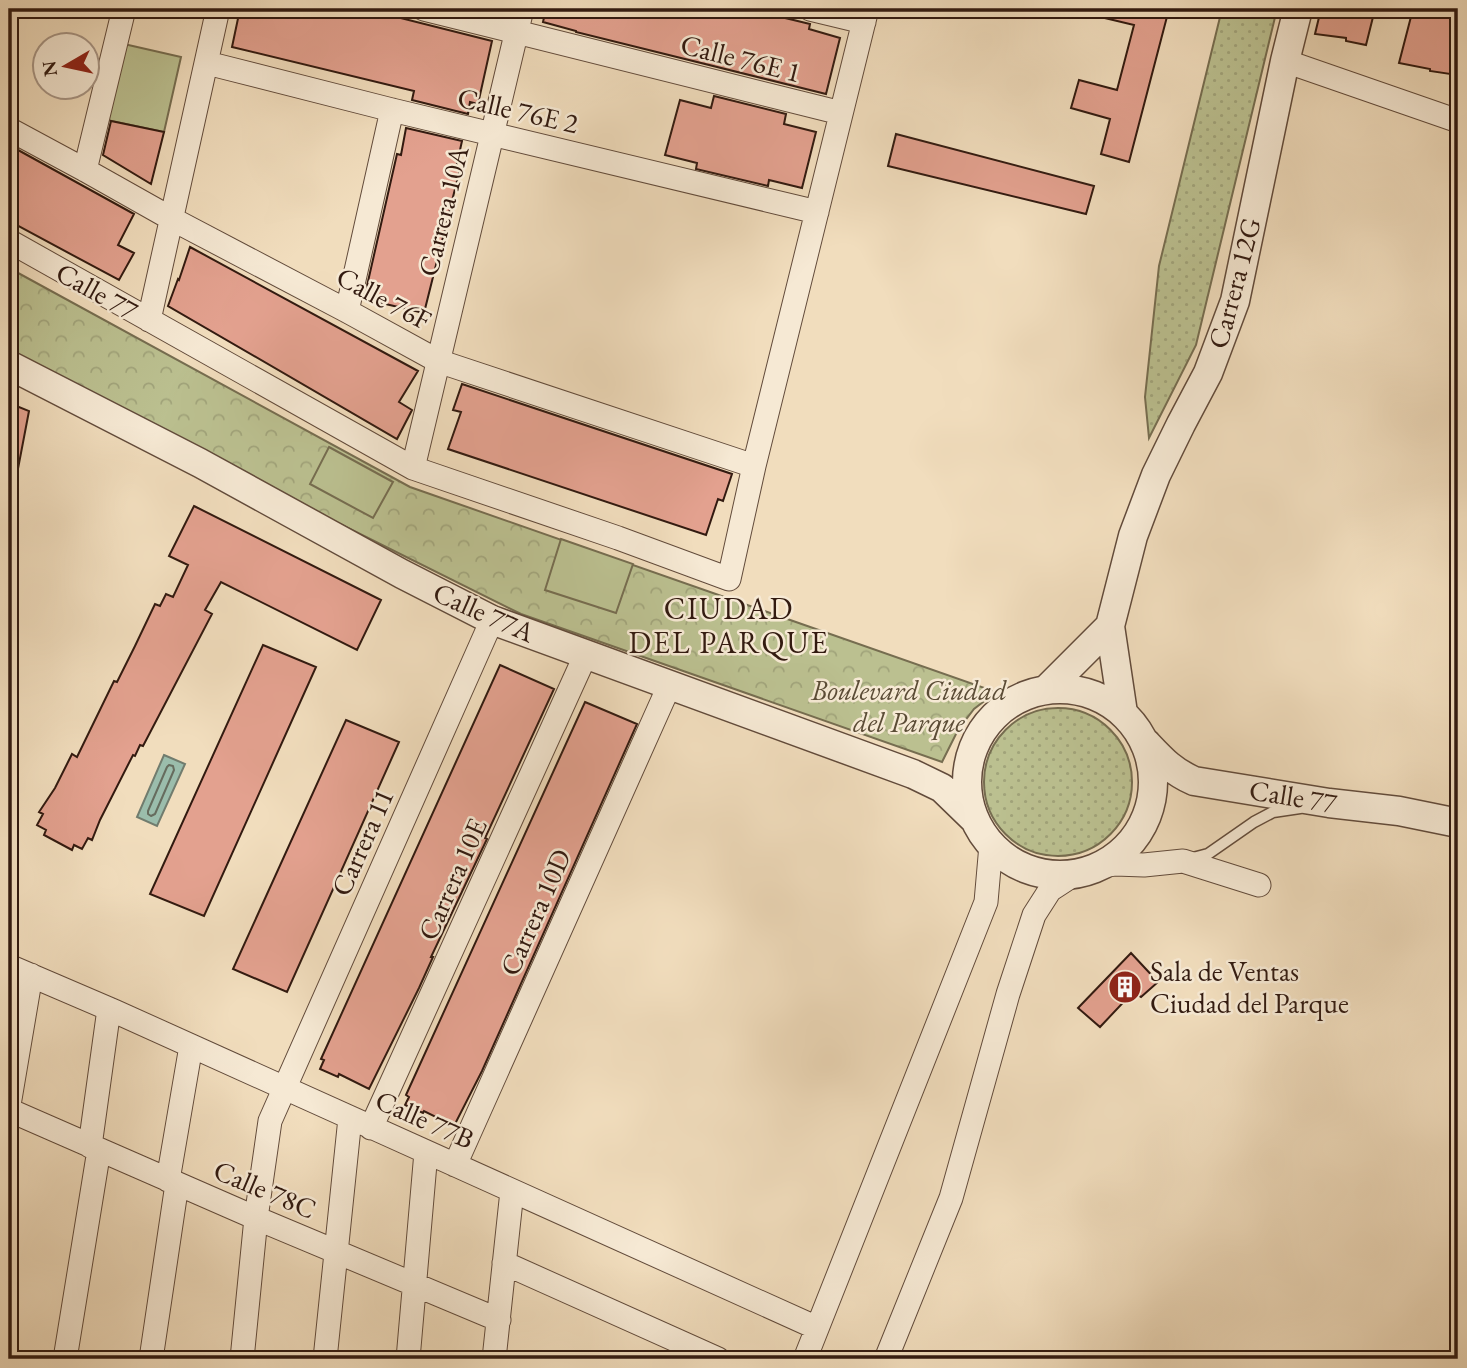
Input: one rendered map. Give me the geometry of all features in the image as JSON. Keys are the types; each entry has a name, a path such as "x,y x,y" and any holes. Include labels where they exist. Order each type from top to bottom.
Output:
{"street":[{"path":"85,170 124,9"},
{"path":"149,320 218,9"},
{"name":"Calle 76E 1","path":"424,9 841,113"},
{"name":"Carrera 10A","path":"413,468 522,9"},
{"path":"754,466 866,16 810,9"},
{"name":"Carrera 12G","path":"1123,713 1110,626 1133,536 1146,499 1208,373 1234,301 1297,9"},
{"path":"1285,61 1458,121"},
{"name":"Calle 76E 2","path":"206,63 492,135 817,212"},
{"path":"347,311 392,110"},
{"name":"Calle 76F","path":"9,129 438,361 754,466"},
{"name":"Calle 77","path":"9,241 413,468 729,579 754,466"},
{"name":"Calle 77A","path":"9,365 201,463 402,574 492,620 913,774 942,788 975,820"},
{"name":"Carrera 11","path":"242,1359 256,1218 270,1121 492,620"},
{"path":"1047,689 1110,626"},
{"name":"Carrera 10E","path":"372,1128 586,654"},
{"name":"Carrera 10D","path":"455,1165 670,684"},
{"path":"1073,875 1043,874 1015,864 991,845 975,820 967,792 969,763 979,736 996,713 1020,697 1047,689 1074,689 1100,698 1123,713 1142,738 1152,766 1152,796 1143,824 1126,849 1101,866"},
{"name":"Calle 77","path":"1142,738 1167,766 1194,781 1329,803 1399,811 1458,823"},
{"path":"805,1359 986,902 991,845"},
{"path":"886,1359 951,1198 1008,994 1034,915 1050,890 1073,875 1101,866 1115,863 1144,865 1183,861 1259,885"},
{"name":"Calle 77B","path":"9,966 817,1328"},
{"path":"9,1105 31,975"},
{"path":"65,1359 95,1148 109,1009"},
{"path":"151,1359 191,1046"},
{"name":"Calle 78C","path":"9,1110 499,1320"},
{"path":"325,1359 350,1118"},
{"path":"408,1359 426,1152"},
{"path":"494,1359 512,1191"},
{"path":"505,1264 718,1359"}],"lane":[{"path":"1183,861 1208,854 1273,812 1329,803"}],"green space":[{"path":"1222,9 1277,9 1196,345 1149,438 1145,397 1159,266"},
{"path":"124,44 181,57 164,132 107,120"},
{"name":"Boulevard Ciudad del Parque","path":"9,268 410,487 996,692 974,709 958,730 942,762 521,614 9,356"},
{"path":"329,447 393,482 373,518 310,484"},
{"path":"561,539 633,564 616,613 545,590"},
{"path":"1058,708 1086,714 1110,730 1126,754 1132,782 1126,810 1110,834 1086,850 1058,856 1030,850 1006,834 990,810 984,782 990,754 1006,730 1030,714"}],"water":[{"path":"164,755 185,764 157,826 137,817"}],"building":[{"path":"240,9 365,9 492,41 478,104 470,102 468,114 412,100 414,91 232,47"},
{"path":"546,9 748,9 810,24 809,29 840,38 826,94 543,22"},
{"path":"1093,9 1169,9 1129,162 1101,154 1110,119 1071,108 1079,80 1117,90 1134,25 1092,15"},
{"path":"1321,9 1375,9 1366,45 1346,41 1346,38 1315,34"},
{"path":"1413,9 1458,9 1458,41 1450,74 1399,63"},
{"path":"714,96 786,114 784,124 816,132 802,188 769,180 768,186 696,169 697,163 665,155 680,100 711,108"},
{"path":"111,121 164,132 151,184 103,155"},
{"path":"406,128 462,141 456,168 460,169 424,313 364,299 397,154 401,155"},
{"path":"896,134 1094,186 1086,214 888,166"},
{"path":"9,145 134,214 118,245 134,253 119,280 9,221"},
{"path":"190,247 418,371 399,402 412,410 397,439 168,306"},
{"path":"462,384 732,474 723,501 718,499 706,535 448,449 461,412 453,410"},
{"path":"9,403 29,411 17,474 9,473"},
{"path":"194,506 381,600 357,650 221,582 205,610 212,614 143,746 140,745 135,756 133,755 92,840 88,838 82,849 74,845 72,850 44,835 46,830 37,825 43,814 39,812 72,754 77,757 155,604 160,606 166,594 173,597 188,565 169,556"},
{"path":"263,645 316,667 204,916 150,894"},
{"path":"500,665 554,689 419,988 369,1089 339,1074 338,1077 320,1069 324,1060 321,1059"},
{"path":"585,702 637,724 482,1071 454,1126 405,1105 409,1097 406,1095"},
{"path":"346,720 399,742 287,992 233,969"},
{"name":"Sala de Ventas Ciudad del Parque","path":"1131,953 1158,982 1141,997 1133,992 1100,1027 1078,1008"}],"place":[{"name":"Sala de Ventas Ciudad del Parque","path":"1125,987"}],"district":[{"name":"CIUDAD DEL PARQUE","path":"729,625"}]}
